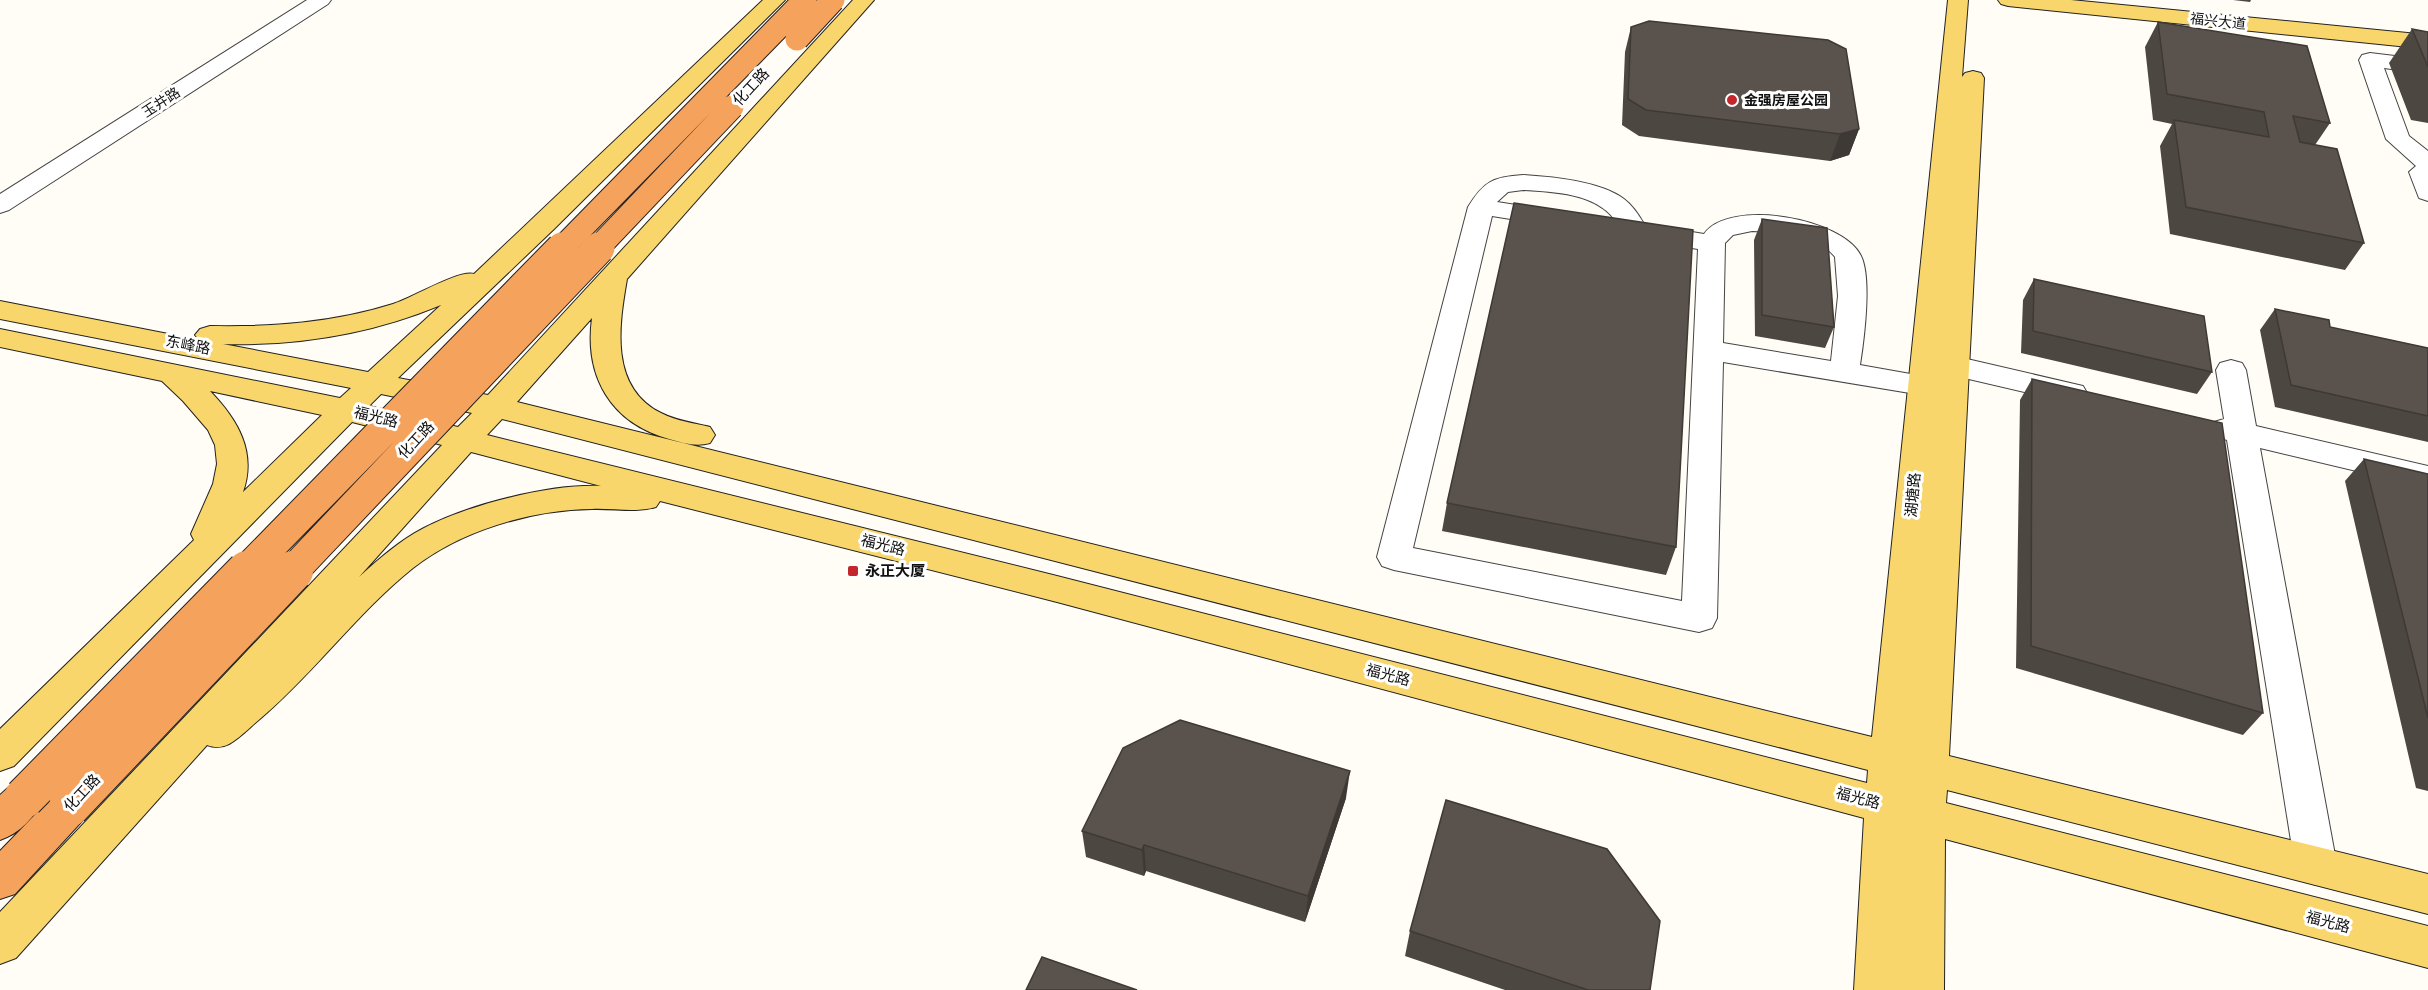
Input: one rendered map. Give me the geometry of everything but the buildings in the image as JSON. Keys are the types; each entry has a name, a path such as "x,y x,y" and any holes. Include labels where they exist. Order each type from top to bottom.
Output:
{"highway":[{"name":"化工路","path":"12,810 805,0"},
{"name":"化工路","path":"0,880 833,0"}],"main road":[{"path":"0,754 346,410 545,223 775,0"},
{"path":"0,944 495,407 614,273 864,0"},
{"name":"湖塘路","path":"1877,990 1889,757 1958,0"},
{"path":"1921,990 1925,817 1978,0"},
{"name":"福兴大道","path":"2008,0 2428,42"},
{"name":"福兴大道","path":"2129,0 2428,30"},
{"path":"108,330 240,336 310,332 367,322 432,301 472,278 545,223"},
{"path":"614,273 604,353 607,367 624,396 644,418 662,426 739,446 909,510"},
{"name":"东峰路","path":"0,310 376,382"},
{"name":"东峰路","path":"0,338 346,410"},
{"path":"170,373 206,404 225,429 232,449 231,479 222,509 196,557"},
{"path":"376,382 495,407 909,510 2428,894"},
{"name":"福光路","path":"346,410 1057,589 2428,947"},
{"path":"130,801 276,683 383,575 418,546 437,536 494,514 564,498 713,502"}],"street":[{"name":"玉井路","path":"0,205 321,0"},
{"path":"2428,67 2370,60 2398,139 2428,163"},
{"path":"2428,174 2421,172 2428,193"},
{"path":"1712,243 1481,207 1394,557 1699,618 1712,243 1722,229 1733,225 1764,225 1811,232 1835,242 1845,250 1850,265 1851,330 1844,372"},
{"path":"1708,350 1923,385"},
{"path":"1954,366 2104,401"},
{"path":"2231,370 2316,866"},
{"path":"2196,423 2428,477"}],"place":[{"name":"金强房屋公园","path":"1732,100"},
{"name":"永正大厦","path":"853,571"}]}
